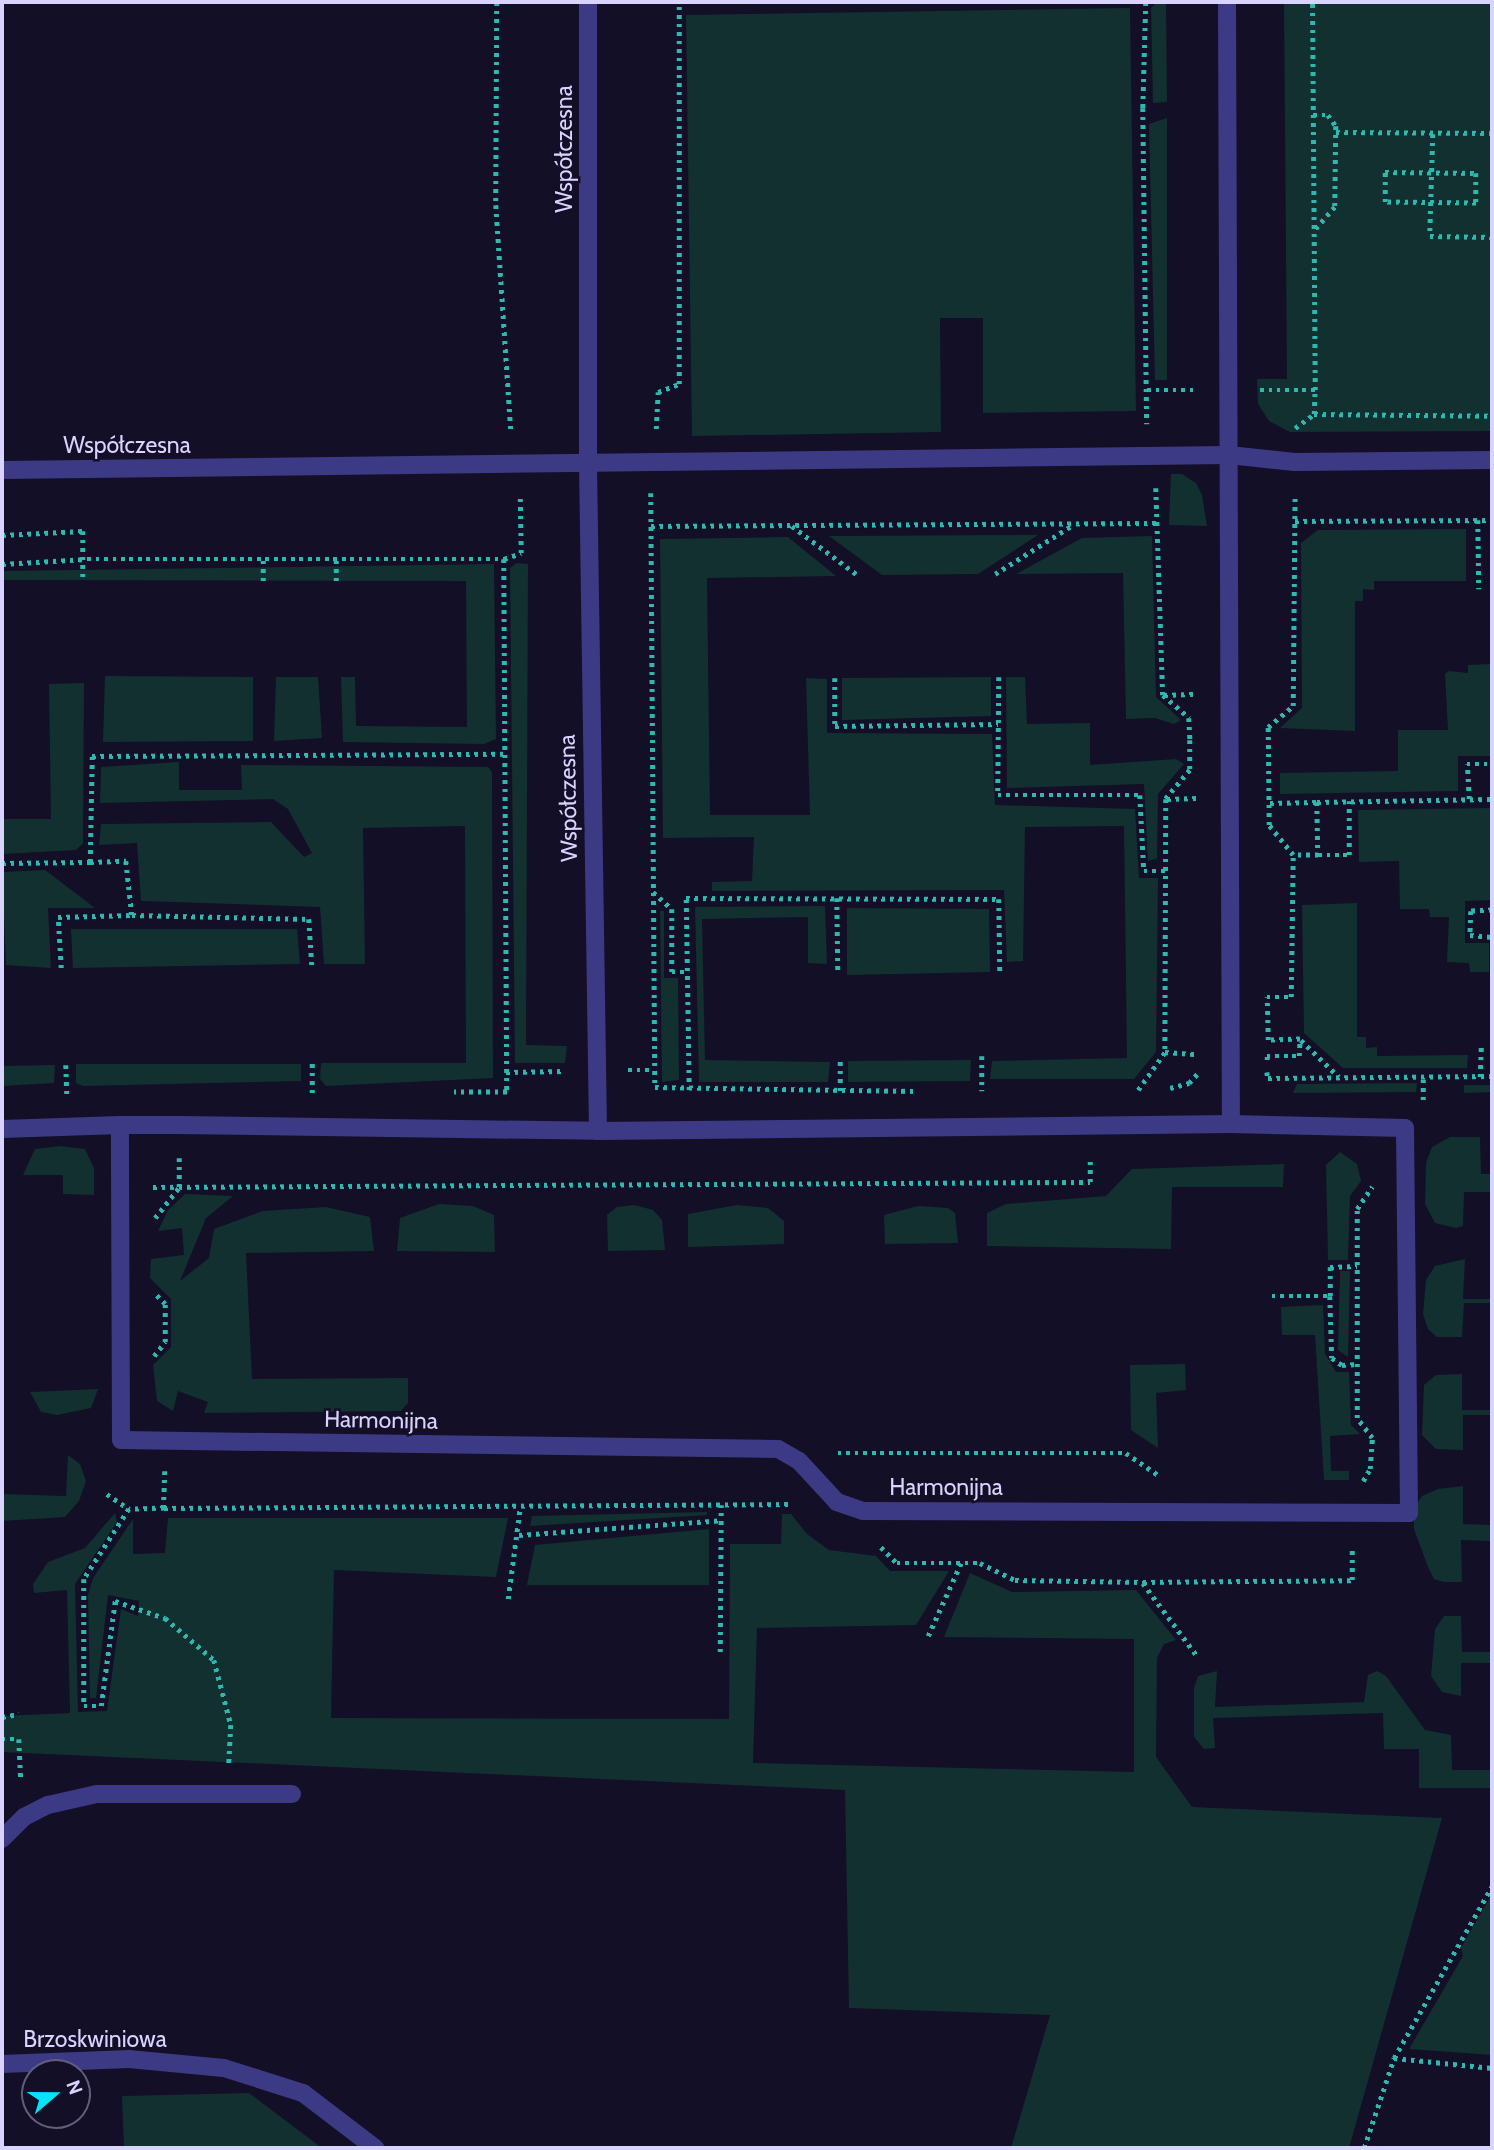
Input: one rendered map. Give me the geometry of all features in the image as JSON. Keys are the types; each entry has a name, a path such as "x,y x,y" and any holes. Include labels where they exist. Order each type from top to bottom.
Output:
{"street":[{"name":"Współczesna","path":"588,2 588,464 598,1131"},
{"path":"2,1129 120,1125 598,1131 1231,1124 1227,2"},
{"path":"588,464 1229,455 1295,462 1492,460"},
{"name":"Współczesna","path":"2,470 588,464"},
{"name":"Harmonijna","path":"121,1188 121,1440 778,1449 799,1461 837,1502 863,1511 1353,1510 1409,1513 1405,1128 1231,1124"},
{"path":"120,1125 121,1188"},
{"path":"2,1839 24,1817 97,1794 292,1794"},
{"name":"Brzoskwiniowa","path":"2,2064 129,2059 224,2068 303,2093 375,2148"}],"path":[{"path":"2,564 83,560 504,559 521,553 516,466 507,406 496,205 497,2"},
{"path":"869,2 676,3 680,384 658,392 651,527 652,1076 655,1087 689,1090 930,1091"},
{"path":"1138,1090 1164,1052 1166,799 1190,770 1189,718 1163,695 1160,523 1147,425 1143,108 1146,2"},
{"path":"1312,2 1314,414"},
{"path":"1313,115 1328,115 1336,132 1335,207 1314,230"},
{"path":"1336,132 1492,133"},
{"path":"1433,134 1430,236 1492,237"},
{"path":"1385,173 1432,173 1476,173 1476,203 1385,202 1385,173"},
{"path":"1339,1077 1300,1039 1268,1040 1267,997 1291,997 1293,855 1269,825 1268,727 1293,706 1295,425 1314,414 1492,416"},
{"path":"1478,520 1479,589"},
{"path":"1295,521 1492,520"},
{"path":"651,527 1160,523"},
{"path":"995,574 1074,524"},
{"path":"791,525 859,576"},
{"path":"2,534 83,531 83,580"},
{"path":"263,559 263,581"},
{"path":"336,559 336,582"},
{"path":"441,1093 507,1091 504,559"},
{"path":"999,677 998,795 1140,796 1144,871 1165,871"},
{"path":"835,678 835,726 998,724"},
{"path":"90,862 92,756 505,754"},
{"path":"1469,799 1467,764 1492,764"},
{"path":"1270,803 1492,799"},
{"path":"1293,855 1349,855 1349,801"},
{"path":"1317,802 1318,855"},
{"path":"2,863 126,862 132,915"},
{"path":"653,892 672,909 672,972 687,972"},
{"path":"689,1090 686,898 999,899 1000,972"},
{"path":"837,898 838,971"},
{"path":"1492,910 1471,911 1470,935 1492,937"},
{"path":"61,968 58,917 132,915 309,919 312,964"},
{"path":"1300,1039 1299,1056 1266,1056 1268,1078 1492,1076"},
{"path":"1480,1077 1481,1047"},
{"path":"1161,1089 1189,1083 1199,1072 1198,1054 1164,1052"},
{"path":"982,1056 982,1091"},
{"path":"840,1058 840,1091"},
{"path":"312,1063 312,1094"},
{"path":"66,1065 67,1095"},
{"path":"1125,1090 1150,1089"},
{"path":"969,1091 995,1091"},
{"path":"298,1094 324,1094"},
{"path":"54,1095 80,1095"},
{"path":"121,1188 1090,1182 1090,1144"},
{"path":"870,1545 883,1547 897,1563 980,1563 1015,1580 1352,1580 1351,1486 1362,1483 1370,1469 1372,1438 1357,1418 1357,1209 1373,1186 1372,1174"},
{"path":"1357,1266 1330,1267 1330,1296 1332,1358 1342,1365 1357,1364"},
{"path":"1272,1296 1330,1296"},
{"path":"164,1508 165,1441"},
{"path":"835,1453 1126,1453 1169,1483"},
{"path":"107,1494 129,1509 796,1504 803,1513"},
{"path":"720,1652 721,1505"},
{"path":"508,1599 519,1535 520,1508"},
{"path":"129,1509 84,1579 84,1706 101,1706 115,1601 165,1618 214,1660 233,1748 221,1794"},
{"path":"519,1535 721,1520"},
{"path":"928,1636 961,1563"},
{"path":"1143,1582 1198,1657"},
{"path":"2,1717 19,1714"},
{"path":"2,1739 19,1739 24,1817"},
{"path":"1364,2148 1394,2058 1492,1886"},
{"path":"1394,2058 1492,2068"}],"green space":[{"path":"1157,2 1166,2 1167,102 1153,103 1151,8"},
{"path":"1284,2 1492,2 1492,431 1290,432 1269,421 1258,404 1257,379 1287,379"},
{"path":"1130,8 1136,411 983,413 983,318 940,318 941,432 692,436 686,15"},
{"path":"1167,118 1167,380 1155,380 1149,124"},
{"path":"1171,474 1182,474 1196,483 1202,495 1207,526 1169,525"},
{"path":"1466,529 1466,581 1374,581 1374,590 1363,589 1363,601 1355,601 1355,731 1280,728 1302,708 1301,543 1318,530"},
{"path":"1038,535 978,574 882,575 829,536"},
{"path":"1152,536 1156,697 1181,720 1174,724 1155,718 1126,719 1123,573 1016,574 1082,538"},
{"path":"788,537 836,576 707,578 710,815 810,815 806,678 827,679 827,733 992,734 995,805 1135,809 1139,878 1158,878 1156,1052 1134,1079 990,1079 992,1061 1127,1058 1124,826 1025,827 1023,961 1007,962 1004,890 712,891 712,882 752,881 754,837 663,838 660,539"},
{"path":"516,563 528,564 526,1045 567,1046 565,1063 515,1063 510,568"},
{"path":"494,564 496,739 484,744 343,742 341,677 355,677 356,726 467,727 466,581 2,580 2,571"},
{"path":"1491,664 1491,756 1458,756 1458,791 1280,794 1280,773 1398,771 1398,730 1448,730 1445,674 1449,671 1468,673 1468,665"},
{"path":"105,676 253,677 253,741 103,742"},
{"path":"276,677 318,677 322,738 274,741"},
{"path":"991,677 991,716 842,720 842,678"},
{"path":"1006,677 1025,677 1027,724 1090,723 1090,765 1176,759 1184,764 1158,794 1157,858 1148,861 1144,784 1007,788"},
{"path":"84,683 83,843 76,850 2,854 2,819 51,819 49,684"},
{"path":"179,762 179,790 242,790 241,765 488,767 492,772 493,1078 326,1086 320,1079 321,1063 466,1063 465,826 363,828 365,964 324,964 320,907 141,901 137,843 99,845 101,824 271,822 304,857 312,853 288,809 273,799 100,803 101,767"},
{"path":"1492,808 1492,900 1465,901 1465,943 1489,943 1489,972 1470,972 1469,963 1447,962 1449,917 1430,917 1429,909 1400,909 1399,861 1359,862 1358,810"},
{"path":"45,870 95,908 48,908 51,968 6,965 2,872"},
{"path":"1357,903 1357,1037 1366,1037 1366,1048 1377,1047 1377,1056 1468,1055 1467,1068 1343,1068 1304,1033 1302,905"},
{"path":"825,906 827,964 808,963 808,917 702,919 705,1060 830,1062 828,1082 699,1082 695,907"},
{"path":"847,908 989,909 990,972 847,975"},
{"path":"660,911 664,911 664,978 678,978 679,1080 662,1082"},
{"path":"71,929 297,929 300,964 73,968"},
{"path":"971,1060 970,1081 848,1082 848,1061"},
{"path":"76,1064 301,1064 301,1081 83,1086 76,1083"},
{"path":"55,1065 54,1083 2,1086 2,1066"},
{"path":"1417,1083 1416,1092 1293,1093 1297,1084"},
{"path":"1464,1085 1492,1085 1492,1092 1464,1093"},
{"path":"1450,1137 1480,1137 1481,1174 1492,1174 1492,1192 1464,1192 1463,1226 1456,1228 1435,1223 1425,1204 1426,1163 1432,1147"},
{"path":"60,1146 85,1149 94,1168 94,1195 63,1194 63,1175 23,1175 35,1149"},
{"path":"1340,1152 1357,1164 1361,1181 1350,1196 1348,1260 1328,1260 1326,1165"},
{"path":"1284,1164 1283,1187 1172,1187 1171,1249 987,1246 987,1213 1006,1204 1106,1196 1132,1169"},
{"path":"185,1194 233,1196 206,1218 180,1281 209,1258 214,1229 263,1211 326,1207 370,1217 374,1251 246,1253 252,1379 408,1378 408,1403 401,1411 204,1413 208,1402 178,1391 173,1411 157,1401 153,1365 171,1347 171,1299 150,1278 151,1259 184,1255 182,1228 158,1231 168,1210"},
{"path":"439,1204 473,1206 494,1215 495,1252 397,1251 400,1218"},
{"path":"634,1205 653,1210 662,1220 665,1250 608,1251 607,1215 617,1207"},
{"path":"737,1205 768,1208 784,1221 784,1244 688,1247 688,1214"},
{"path":"918,1206 948,1208 955,1213 958,1243 885,1244 884,1215"},
{"path":"1465,1259 1463,1299 1492,1299 1492,1303 1464,1303 1462,1337 1437,1337 1428,1329 1423,1314 1426,1280 1435,1266"},
{"path":"1340,1271 1350,1271 1348,1357 1338,1350"},
{"path":"1323,1305 1325,1354 1336,1372 1349,1372 1351,1425 1360,1434 1330,1436 1331,1471 1349,1471 1349,1480 1324,1480 1315,1335 1282,1335 1281,1307"},
{"path":"1185,1364 1186,1390 1156,1393 1158,1448 1131,1430 1130,1365"},
{"path":"1462,1374 1462,1410 1492,1410 1492,1415 1463,1415 1463,1450 1436,1449 1422,1435 1424,1385 1436,1375"},
{"path":"98,1389 91,1408 57,1415 41,1412 30,1392"},
{"path":"68,1455 80,1464 86,1481 79,1501 65,1517 2,1521 2,1494 66,1496"},
{"path":"1463,1486 1463,1524 1492,1525 1492,1541 1461,1540 1462,1582 1444,1582 1434,1579 1428,1567 1414,1529 1414,1508 1422,1496 1438,1489"},
{"path":"707,1512 707,1515 530,1526 532,1516"},
{"path":"115,1513 117,1522 75,1584 78,1712 107,1711 121,1609 138,1616 139,1601 108,1595 96,1698 90,1698 88,1595 93,1578 133,1519 133,1554 165,1553 168,1518 508,1518 496,1577 334,1570 331,1718 729,1719 730,1544 781,1544 782,1514 791,1514 807,1534 829,1550 876,1556 890,1571 949,1571 916,1625 757,1628 753,1763 1134,1772 1134,1639 944,1637 970,1573 1012,1592 1136,1590 1176,1640 1164,1644 1157,1658 1156,1757 1192,1807 1442,1818 1349,2148 1011,2148 1050,2015 849,2008 845,1790 2,1752 2,1716 70,1713 67,1590 34,1593 33,1584 48,1562 85,1548"},
{"path":"709,1529 709,1585 527,1585 535,1545"},
{"path":"1444,1616 1461,1616 1462,1652 1492,1652 1492,1663 1461,1663 1461,1696 1442,1692 1431,1676 1435,1629"},
{"path":"1217,1671 1215,1707 1364,1702 1368,1675 1377,1671 1386,1676 1425,1730 1451,1735 1452,1770 1492,1770 1492,1788 1419,1788 1419,1749 1384,1749 1383,1713 1213,1718 1215,1748 1204,1749 1194,1737 1194,1688 1198,1676"},
{"path":"1492,1894 1492,2055 1409,2049 1463,1956 1461,1948"},
{"path":"249,2093 322,2148 124,2148 122,2096"}]}
